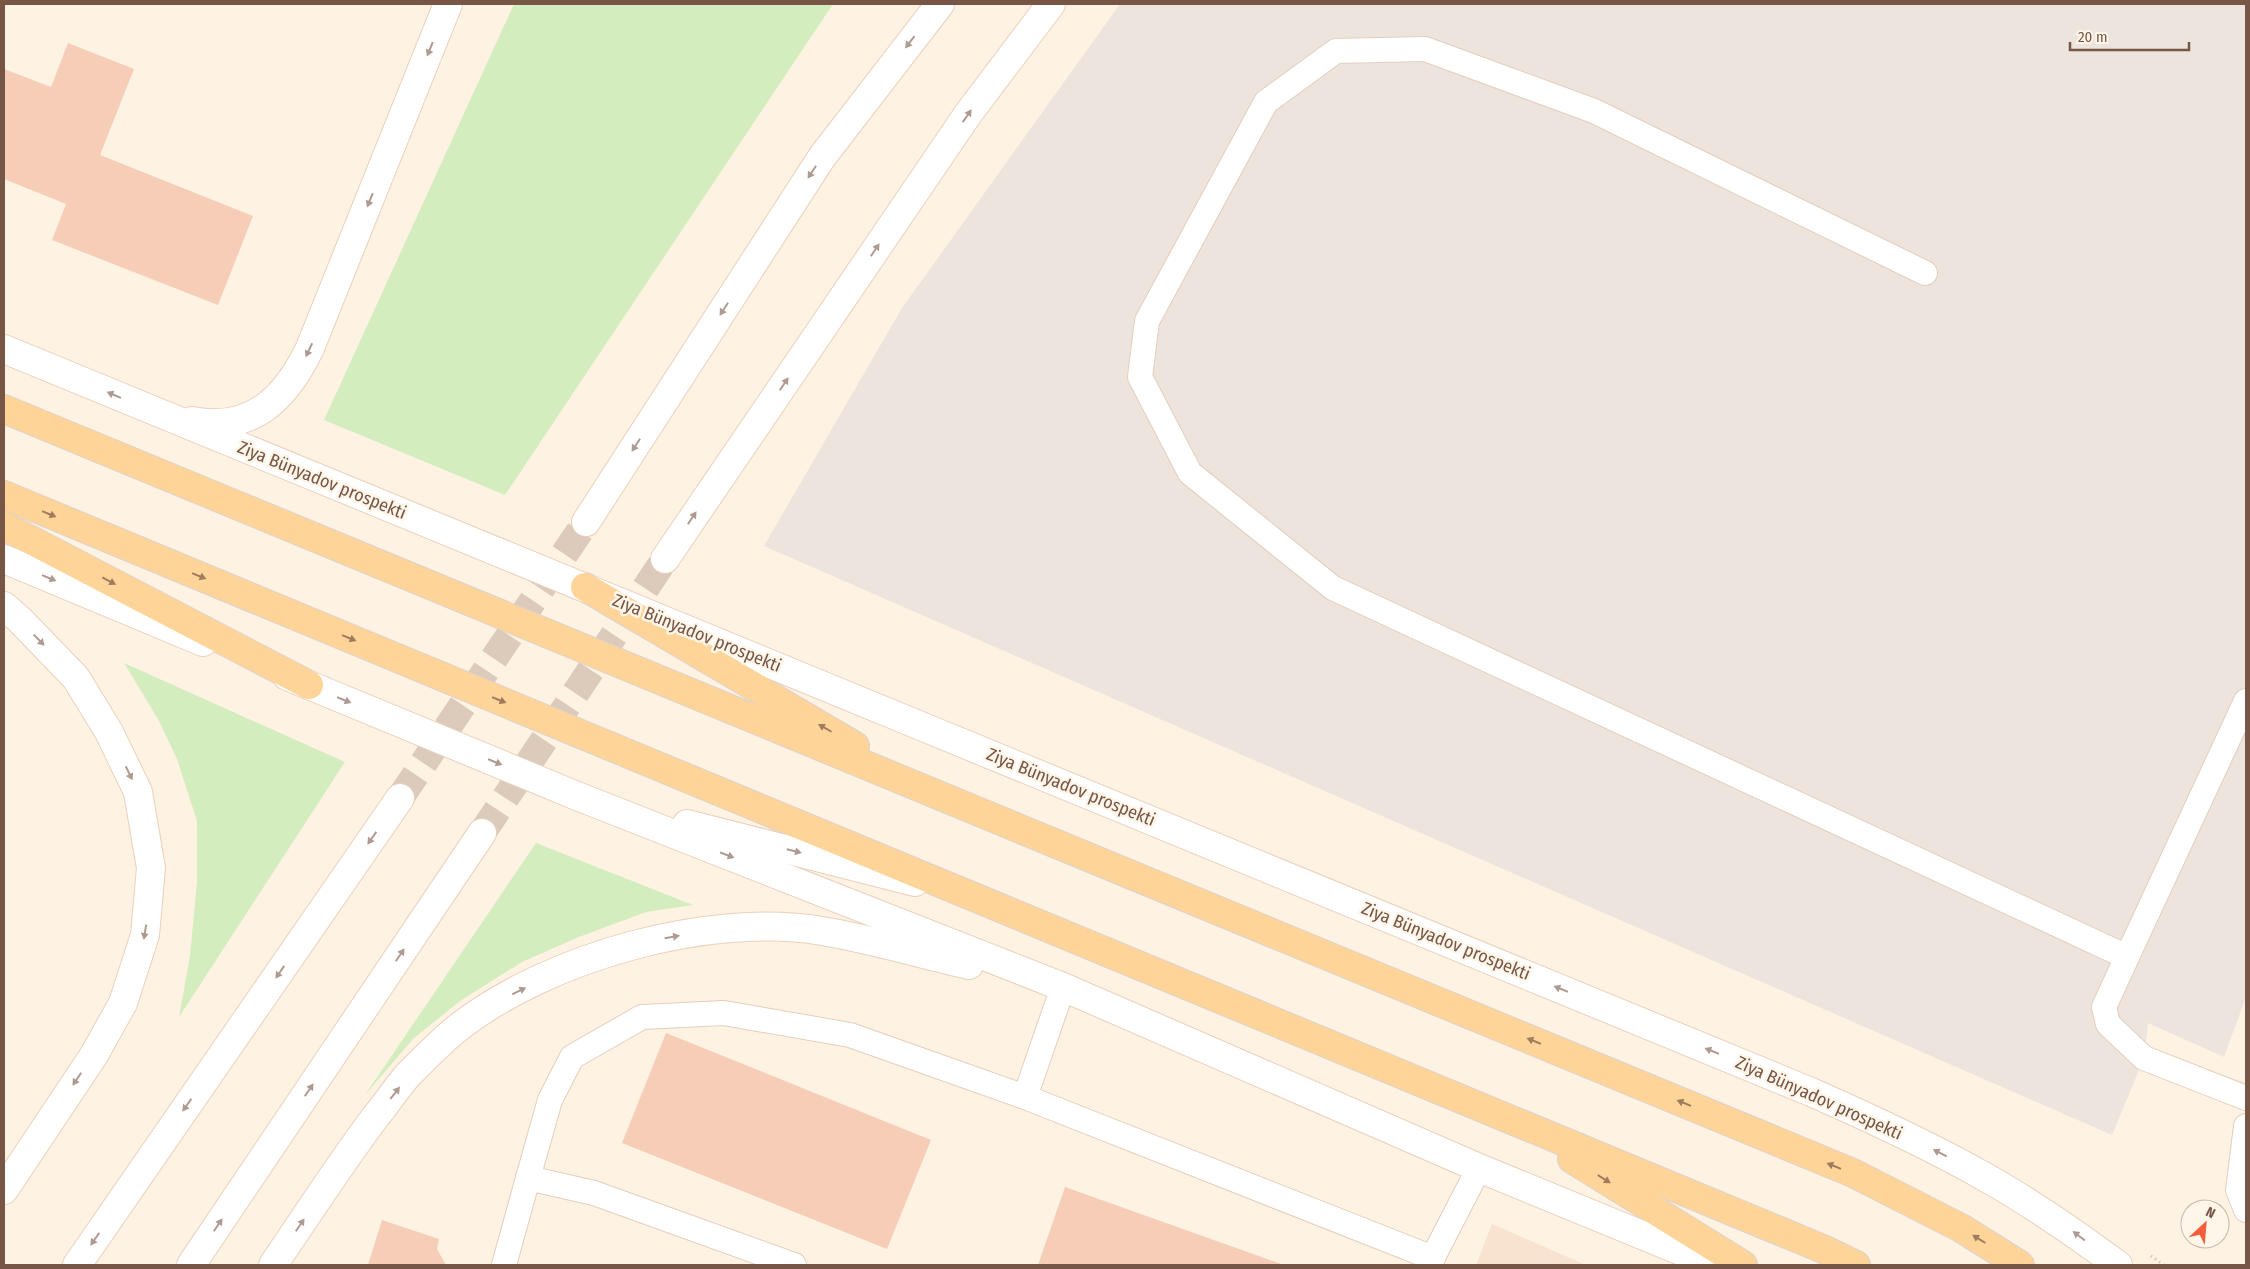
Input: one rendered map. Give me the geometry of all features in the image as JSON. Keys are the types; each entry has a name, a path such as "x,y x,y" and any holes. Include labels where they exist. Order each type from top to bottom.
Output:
{"main road":[{"path":"158,414 208,424 236,422 261,410 282,394 297,375 310,348 448,4"},
{"path":"586,522 822,157 940,4"},
{"path":"665,558 968,114 1051,4"},
{"name":"Ziya Bünyadov prospekti","path":"4,348 158,414 585,587 1811,1092 1885,1125 1986,1177 2072,1231 2118,1265"},
{"path":"4,409 1853,1173 1961,1228 2020,1265"},
{"path":"4,495 1823,1249 1856,1265"},
{"path":"4,526 309,686"},
{"path":"4,559 577,796 1063,988 1479,1168 1715,1265"},
{"path":"585,587 943,797"},
{"path":"4,606 76,678 109,732 138,792 151,868 145,935 123,1002 94,1054 4,1190"},
{"path":"577,796 971,896"},
{"path":"76,1265 400,798"},
{"path":"191,1265 482,833"},
{"path":"273,1265 353,1147 407,1077 459,1027 505,998 570,966 638,943 711,930 762,926 821,931 1063,988"},
{"path":"1503,1116 1743,1265"}],"lane":[{"path":"1925,273 1594,111 1425,49 1336,51 1266,102 1147,321 1140,377 1190,473 1334,588 2127,957"},
{"path":"2246,701 2104,1008 2108,1024 2144,1058 2246,1098"},
{"path":"1025,1097 1063,988"},
{"path":"504,1265 550,1100 572,1057 642,1016 724,1013 850,1035 1025,1097 1431,1262 1479,1168"},
{"path":"2246,1126 2238,1190 2246,1210"},
{"path":"528,1178 594,1192 794,1265"}],"shaded area":[{"path":"1120,4 2246,4 2246,997 2224,1057 2148,1023 2144,1058 2112,1135 764,546 902,308"},
{"path":"1492,1224 1586,1265 1476,1265"}],"green space":[{"path":"514,4 833,4 505,495 324,420"},
{"path":"124,663 345,762 179,1017 190,956 197,882 197,821 177,759 158,719"},
{"path":"536,843 693,905 646,912 579,937 522,962 460,1001 413,1039 365,1095"}],"building":[{"path":"68,43 134,69 100,155 253,216 218,305 52,240 66,204 4,179 4,69 51,87"},
{"path":"666,1033 931,1140 887,1249 622,1143"},
{"path":"1065,1187 1284,1265 1038,1265"},
{"path":"382,1220 439,1239 437,1249 446,1265 368,1265"}],"tunnel":[{"path":"400,798 586,522"},
{"path":"482,833 665,559"}]}
